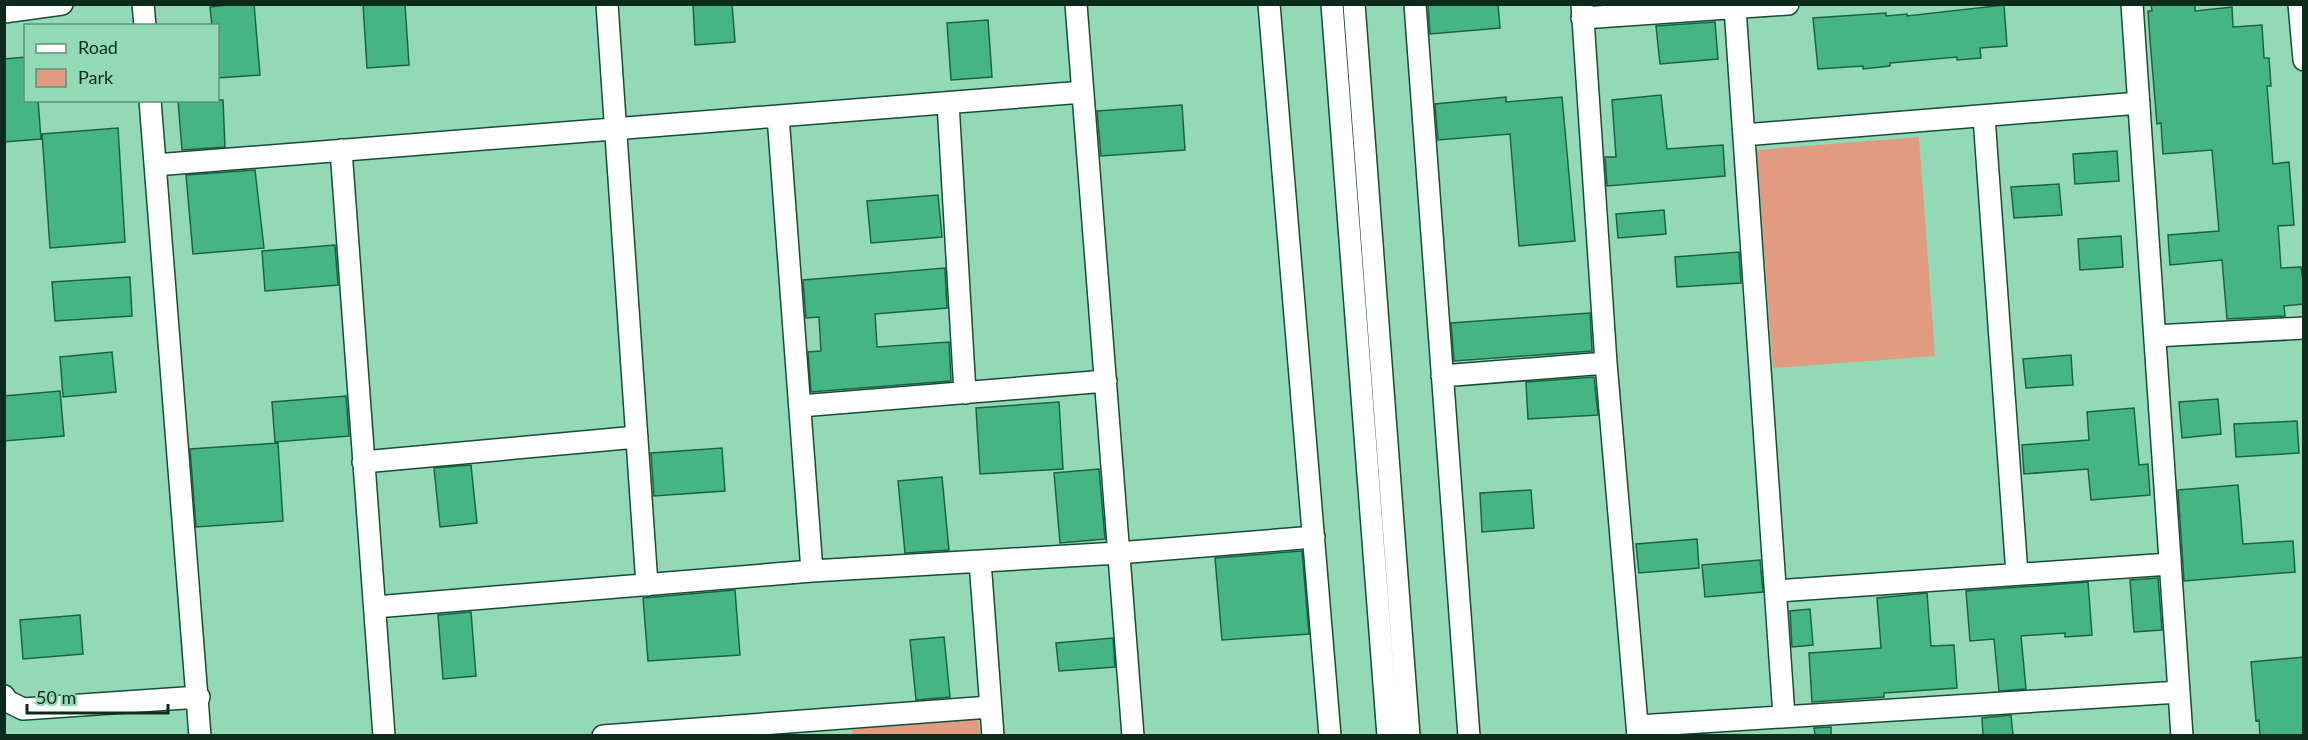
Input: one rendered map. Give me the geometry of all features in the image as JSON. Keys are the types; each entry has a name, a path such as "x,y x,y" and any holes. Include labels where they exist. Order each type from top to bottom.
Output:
{"street":[{"path":"4,12 62,4"},
{"path":"143,4 145,24"},
{"path":"607,4 647,585"},
{"path":"1076,4 1133,735"},
{"path":"1269,4 1330,735"},
{"path":"1332,4 1388,735"},
{"path":"1354,4 1409,735"},
{"path":"1415,4 1469,735"},
{"path":"1788,4 1735,8 1582,11 1606,363 1638,730 1784,716 2179,692"},
{"path":"2132,4 2182,735"},
{"path":"2299,4 2304,60"},
{"path":"1735,8 1784,716"},
{"path":"155,165 1083,92"},
{"path":"150,102 199,697 200,735"},
{"path":"948,103 965,393"},
{"path":"1744,135 2139,103"},
{"path":"778,116 812,572"},
{"path":"1984,117 2017,574"},
{"path":"341,150 384,735"},
{"path":"2155,336 2304,328"},
{"path":"1442,376 1606,363"},
{"path":"800,406 1106,381"},
{"path":"363,462 637,437"},
{"path":"375,607 812,572 1118,553 1314,537"},
{"path":"980,561 993,735"},
{"path":"1776,591 2170,564"},
{"path":"4,696 7,701 23,709 199,697"},
{"path":"603,735 834,727 990,707"}],"green space":[{"path":"1919,137 1935,356 1773,368 1757,150"},
{"path":"978,719 980,735 853,735 852,729"}],"building":[{"path":"254,4 260,75 219,78 219,24 212,24 210,7"},
{"path":"363,4 405,4 409,65 367,68"},
{"path":"693,4 732,4 735,42 695,45"},
{"path":"1428,4 1498,4 1500,28 1430,34"},
{"path":"2151,4 2195,4 2195,11 2232,7 2233,27 2262,25 2264,58 2269,58 2271,86 2267,86 2273,164 2289,162 2294,225 2278,226 2281,268 2301,267 2304,288 2304,304 2284,306 2285,316 2227,319 2222,260 2170,265 2168,235 2219,231 2212,150 2163,154 2161,123 2157,124 2150,40 2148,11 2152,11"},
{"path":"2004,5 2007,46 1980,48 1981,58 1957,60 1957,57 1890,63 1890,66 1863,69 1863,66 1818,69 1813,18 1886,13 1886,16 1907,14 1907,16"},
{"path":"988,20 992,77 951,80 947,23"},
{"path":"1715,22 1718,59 1660,64 1656,26"},
{"path":"24,57 24,102 38,102 41,139 4,142 4,59"},
{"path":"1661,95 1667,149 1723,145 1725,176 1607,186 1605,157 1616,157 1612,100"},
{"path":"1506,97 1506,102 1562,97 1575,241 1519,246 1510,134 1438,140 1435,104"},
{"path":"223,100 225,147 182,150 178,102 219,102"},
{"path":"1182,105 1185,150 1101,156 1097,111"},
{"path":"118,128 125,242 50,248 42,134"},
{"path":"2117,151 2119,181 2075,184 2073,154"},
{"path":"255,170 264,248 193,254 186,175"},
{"path":"2059,184 2062,215 2014,218 2011,187"},
{"path":"938,195 942,237 871,243 867,201"},
{"path":"1664,210 1666,234 1618,238 1616,214"},
{"path":"2121,236 2123,267 2080,270 2078,239"},
{"path":"335,245 338,285 265,291 262,251"},
{"path":"1739,252 1741,283 1677,287 1675,257"},
{"path":"945,268 947,308 875,314 877,347 949,342 951,381 811,392 808,352 821,351 819,317 806,318 803,280"},
{"path":"130,277 132,316 55,321 52,282"},
{"path":"1590,313 1592,351 1454,361 1451,323"},
{"path":"112,352 116,392 63,397 60,357"},
{"path":"2071,355 2073,385 2026,388 2023,359"},
{"path":"1594,377 1598,415 1528,419 1526,382"},
{"path":"60,391 64,436 4,441 4,396"},
{"path":"346,396 349,436 275,442 272,402"},
{"path":"2218,399 2221,434 2182,438 2179,402"},
{"path":"1059,402 1063,469 980,474 976,408"},
{"path":"2134,408 2139,465 2148,464 2150,495 2091,500 2088,469 2024,474 2022,445 2089,440 2087,412"},
{"path":"2297,421 2299,453 2236,457 2234,424"},
{"path":"278,443 283,521 196,527 190,449"},
{"path":"722,448 725,491 654,496 651,453"},
{"path":"471,465 477,523 440,527 434,468"},
{"path":"1099,469 1105,539 1060,543 1054,473"},
{"path":"942,477 949,550 905,553 898,481"},
{"path":"2238,485 2243,544 2293,541 2295,572 2184,581 2178,490"},
{"path":"1531,490 1534,528 1482,532 1480,493"},
{"path":"1697,539 1699,568 1639,573 1636,544"},
{"path":"1302,551 1309,634 1222,640 1215,558"},
{"path":"1760,560 1763,592 1705,597 1702,565"},
{"path":"2158,578 2162,630 2134,632 2130,580"},
{"path":"2088,582 2092,635 2065,637 2065,633 2021,636 2026,689 1999,691 1994,639 1970,641 1966,591"},
{"path":"735,590 740,655 648,661 643,598"},
{"path":"1927,593 1931,646 1954,645 1957,688 1884,693 1884,697 1812,702 1809,653 1881,648 1877,598"},
{"path":"1810,609 1813,645 1792,647 1790,611"},
{"path":"471,612 476,676 443,679 438,615"},
{"path":"80,615 83,654 23,659 20,620"},
{"path":"944,637 950,697 916,700 910,640"},
{"path":"1113,638 1115,667 1059,671 1056,643"},
{"path":"2304,657 2304,735 2260,735 2259,720 2256,721 2251,662"},
{"path":"2011,715 2013,735 1983,735 1982,718"},
{"path":"1831,727 1831,735 1815,735 1814,728"}]}
